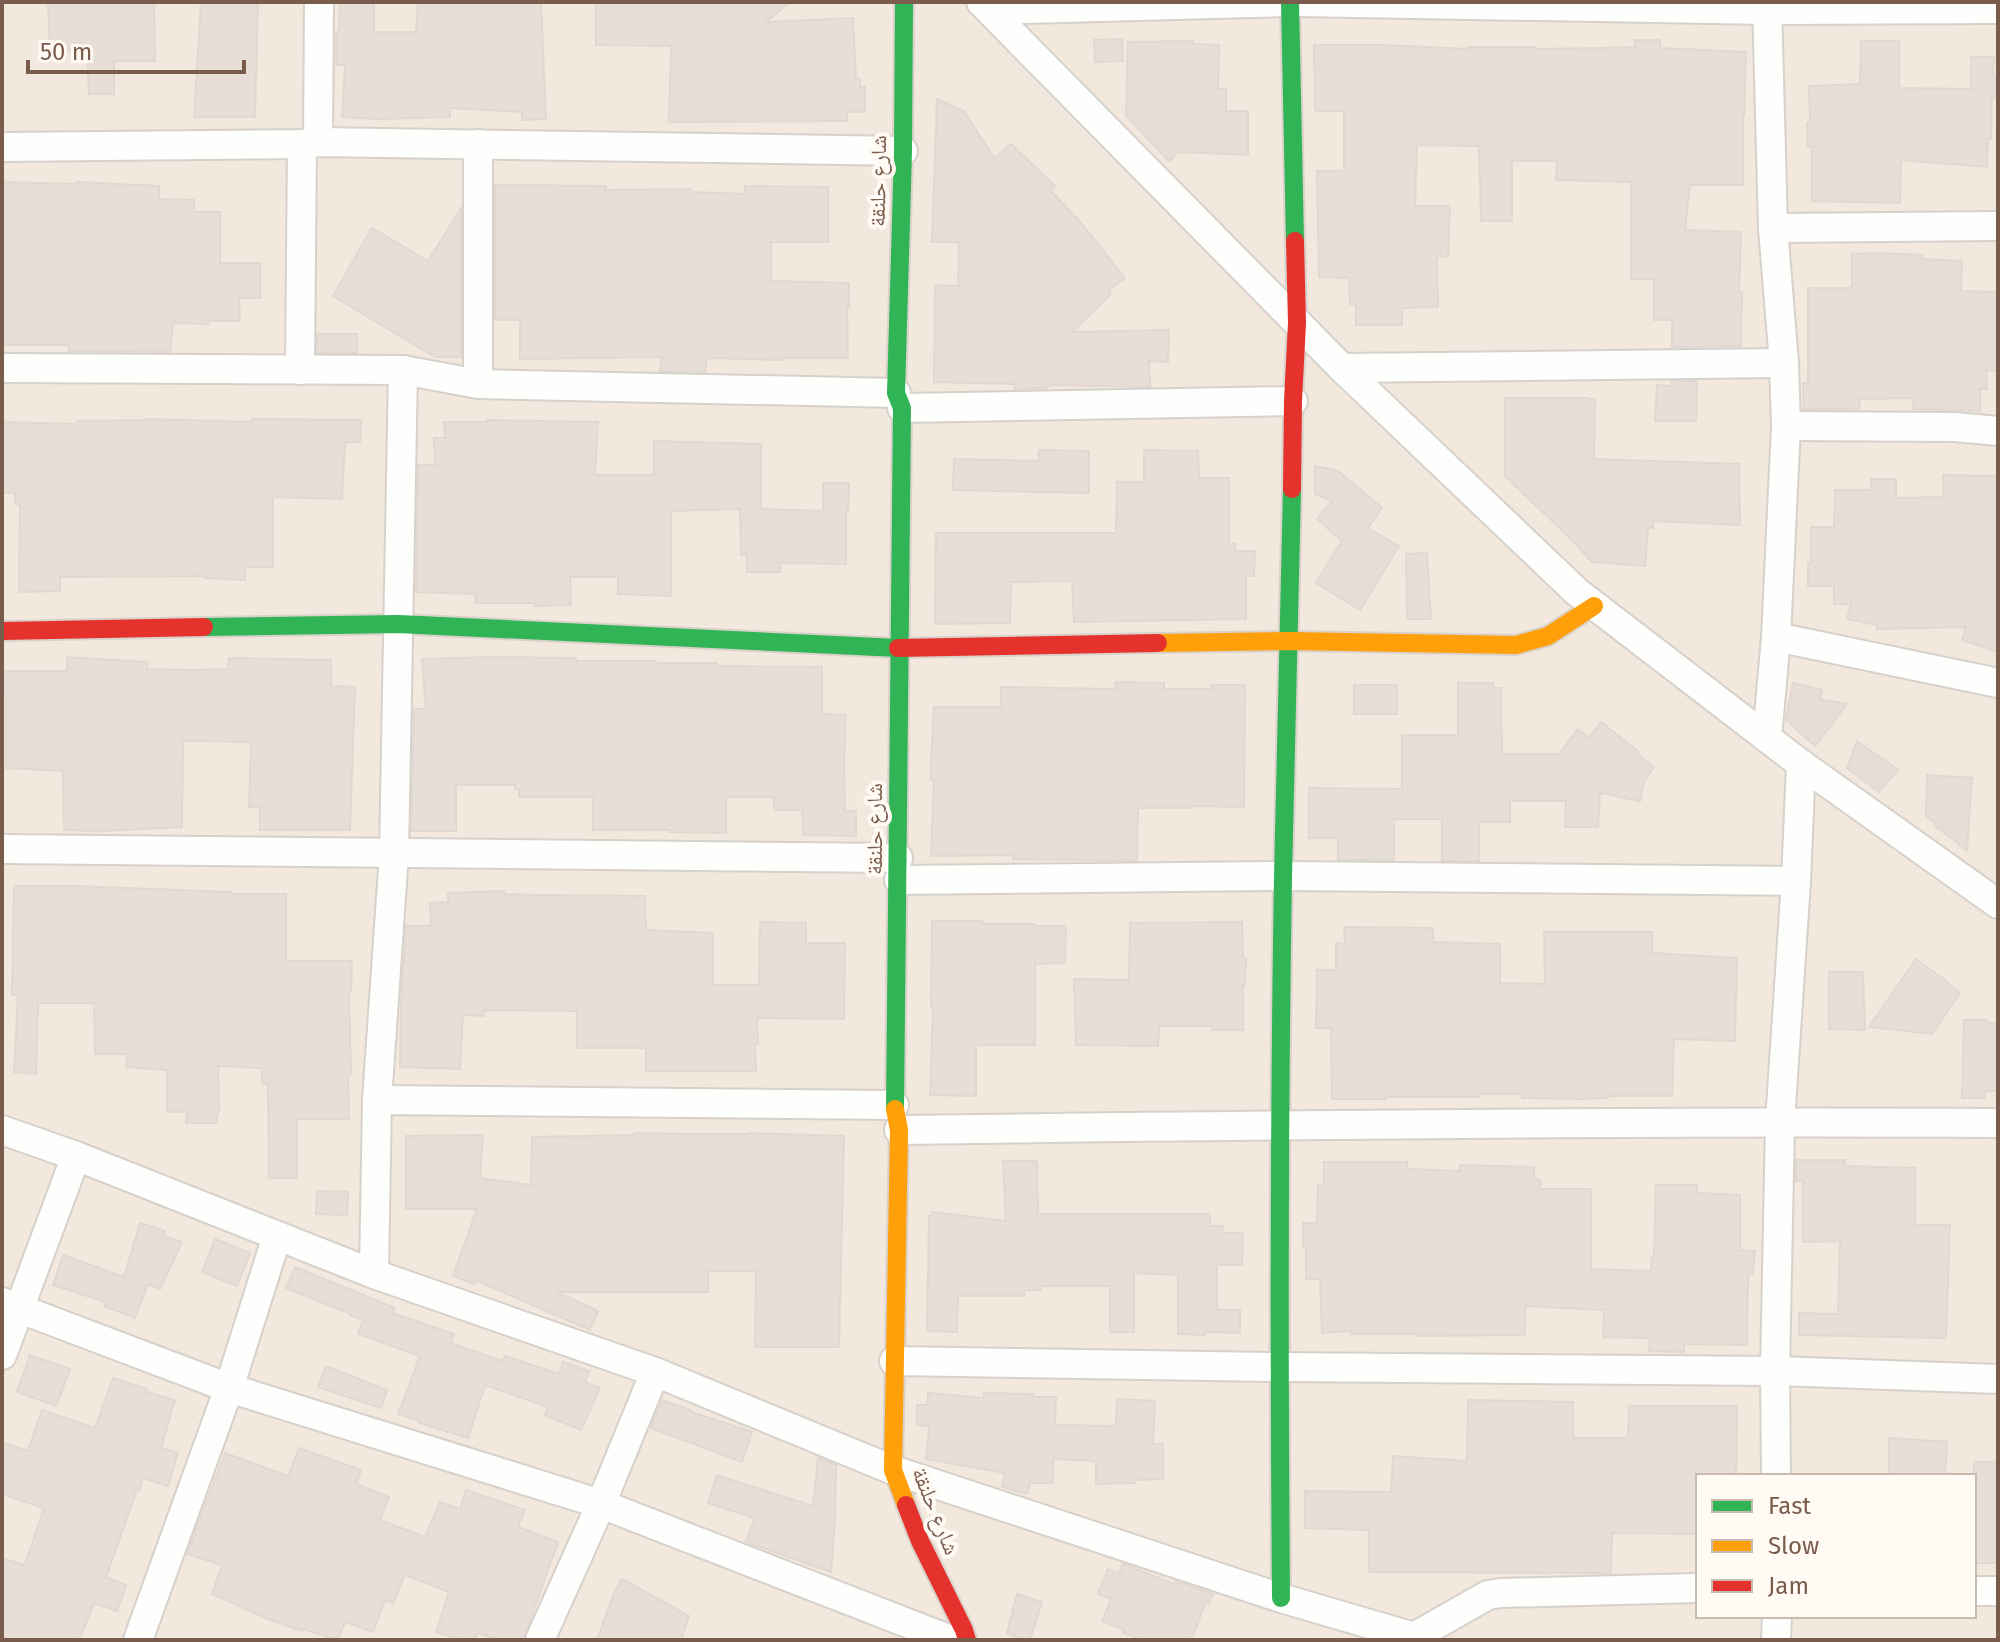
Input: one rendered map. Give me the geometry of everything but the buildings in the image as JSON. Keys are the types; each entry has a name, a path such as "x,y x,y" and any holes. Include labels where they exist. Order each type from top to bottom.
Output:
{"street":[{"path":"300,370 319,2"},
{"name":"شارع حلنقة","path":"904,2 893,1470 920,1541 967,1640"},
{"path":"986,6 1288,2 1297,323 1283,876 1279,1367 1281,1598"},
{"path":"1297,2 1998,9"},
{"path":"986,6 1342,368 1561,578 1801,764 1998,904"},
{"path":"1767,6 1773,228 1786,426 1776,637 1767,738"},
{"path":"2,147 310,143 903,151"},
{"path":"478,144 478,384"},
{"path":"1773,228 1998,226"},
{"path":"1342,368 1784,363"},
{"path":"2,368 403,370 478,384 899,401 1293,401"},
{"path":"374,1274 377,1100 394,854 403,370"},
{"path":"1786,426 1954,427 1998,431"},
{"path":"2,631 398,624 898,648 1290,641 1516,645 1544,639 1594,606"},
{"path":"1776,637 1998,683"},
{"path":"1776,1474 1780,1122 1801,764"},
{"path":"2,849 394,854 898,869 1283,876 1796,881"},
{"path":"377,1100 896,1118 1281,1124 1998,1123"},
{"path":"2,1130 76,1156 374,1274 655,1372 893,1470 1281,1598 1416,1638 1488,1595 1696,1588"},
{"path":"2,1355 10,1306 76,1156"},
{"path":"138,1640 229,1388 277,1236"},
{"path":"10,1306 229,1388 601,1504 951,1640"},
{"path":"894,1361 1775,1371 1998,1379"},
{"path":"540,1640 601,1504 655,1372"},
{"path":"1976,1591 1998,1591"},
{"path":"1776,1640 1777,1618"}],"shaded area":[{"path":"2,2 1998,2 1998,1640 2,1640"}],"traffic: fast":[{"path":"895,1109 902,408 896,393 904,2"},
{"path":"1290,2 1295,241"},
{"path":"1281,1598 1281,1057 1292,489"},
{"path":"204,627 398,624 898,648"}],"traffic: slow":[{"path":"1158,643 1290,641 1516,645 1548,636 1594,606"},
{"path":"895,1109 899,1130 893,1470 906,1505"}],"traffic: jam":[{"path":"1292,489 1297,323 1295,241"},
{"path":"2,631 204,627"},
{"path":"898,648 1158,643"},
{"path":"906,1505 967,1640"}]}
